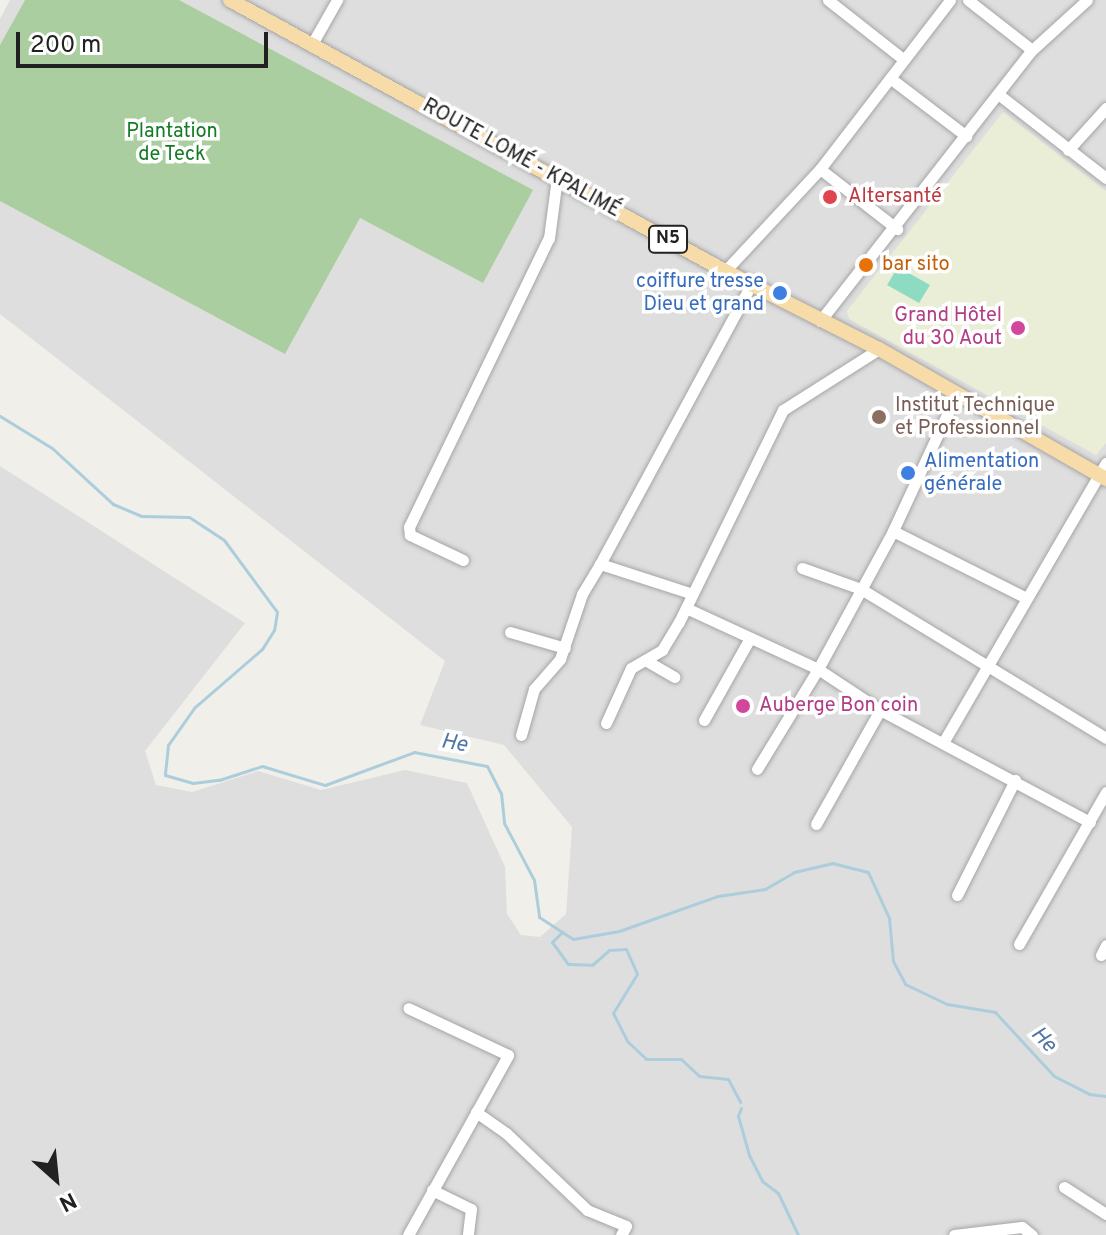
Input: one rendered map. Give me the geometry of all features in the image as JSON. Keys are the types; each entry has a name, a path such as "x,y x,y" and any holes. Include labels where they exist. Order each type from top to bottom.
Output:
{"main road":[{"name":"ROUTE LOMÉ - KPALIMÉ","path":"230,0 725,271 879,349 956,395 1103,472"}],"street":[{"path":"312,44 337,0"},
{"path":"828,0 903,59"},
{"path":"725,271 820,169 950,0"},
{"path":"968,0 1032,50"},
{"path":"820,321 897,229 1032,50 1087,0"},
{"path":"890,78 966,136"},
{"path":"998,94 1106,178"},
{"path":"1068,150 1106,108"},
{"path":"820,169 897,229"},
{"path":"463,560 410,535 409,527 549,238 557,178"},
{"path":"521,735 534,689 556,666 582,594 751,285"},
{"path":"606,723 628,673 662,650 686,608 690,593 704,577 731,509 783,410 879,349"},
{"path":"757,769 818,669 893,531 956,395"},
{"path":"944,741 1103,472"},
{"path":"893,531 1026,598"},
{"path":"600,564 690,593"},
{"path":"802,568 861,589 985,668 1106,738"},
{"path":"686,608 818,669 880,710 944,741 1090,822"},
{"path":"510,632 565,648"},
{"path":"704,720 750,638"},
{"path":"645,660 674,677"},
{"path":"816,824 880,710"},
{"path":"957,895 1015,780"},
{"path":"1019,944 1106,792"},
{"path":"408,1008 508,1055 408,1235"},
{"path":"476,1112 506,1133 587,1210 626,1226 621,1235"},
{"path":"1064,1187 1106,1214"},
{"path":"432,1190 471,1209 468,1235"},
{"path":"954,1235 1022,1227 1032,1235"}],"shaded area":[{"path":"10,0 1106,0 1106,1235 0,1235 0,466 245,623 145,751 156,785 192,792 258,771 321,790 405,770 467,783 505,867 507,914 521,935 540,937 566,914 572,827 504,745 420,725 445,661 0,314 0,19"}],"green space":[{"name":"Plantation de Teck","path":"25,0 179,0 533,190 483,283 360,218 285,354 0,201 0,45"},
{"path":"1003,112 1106,191 1106,443 1096,455 849,319 847,311"},
{"path":"898,267 930,285 919,303 887,285"}],"waterway":[{"name":"He","path":"0,416 52,448 113,504 141,516 189,517 224,540 277,612 274,630 262,649 194,708 168,745 165,775 193,783 219,780 262,766 325,785 414,752 487,766 501,793 504,823 534,880 539,917 573,939 619,931 718,896 765,889 794,872 832,863 868,872 889,918 893,961 905,984 947,1004 995,1012 1054,1076 1089,1094 1106,1096"},
{"path":"562,932 552,942 568,964 592,965 609,950 626,949 637,974 613,1013 627,1041 646,1059 681,1059 699,1076 728,1079 740,1102"},
{"path":"741,1108 738,1116 749,1155 762,1181 778,1193 798,1235"}],"place":[{"name":"Altersanté","path":"830,197"},
{"name":"bar sito","path":"866,265"},
{"name":"coiffure tresse Dieu et grand","path":"780,293"},
{"name":"Grand Hôtel du 30 Aout","path":"1018,328"},
{"name":"Institut Technique et Professionnel","path":"879,417"},
{"name":"Alimentation générale","path":"908,473"},
{"name":"Auberge Bon coin","path":"743,706"}]}
